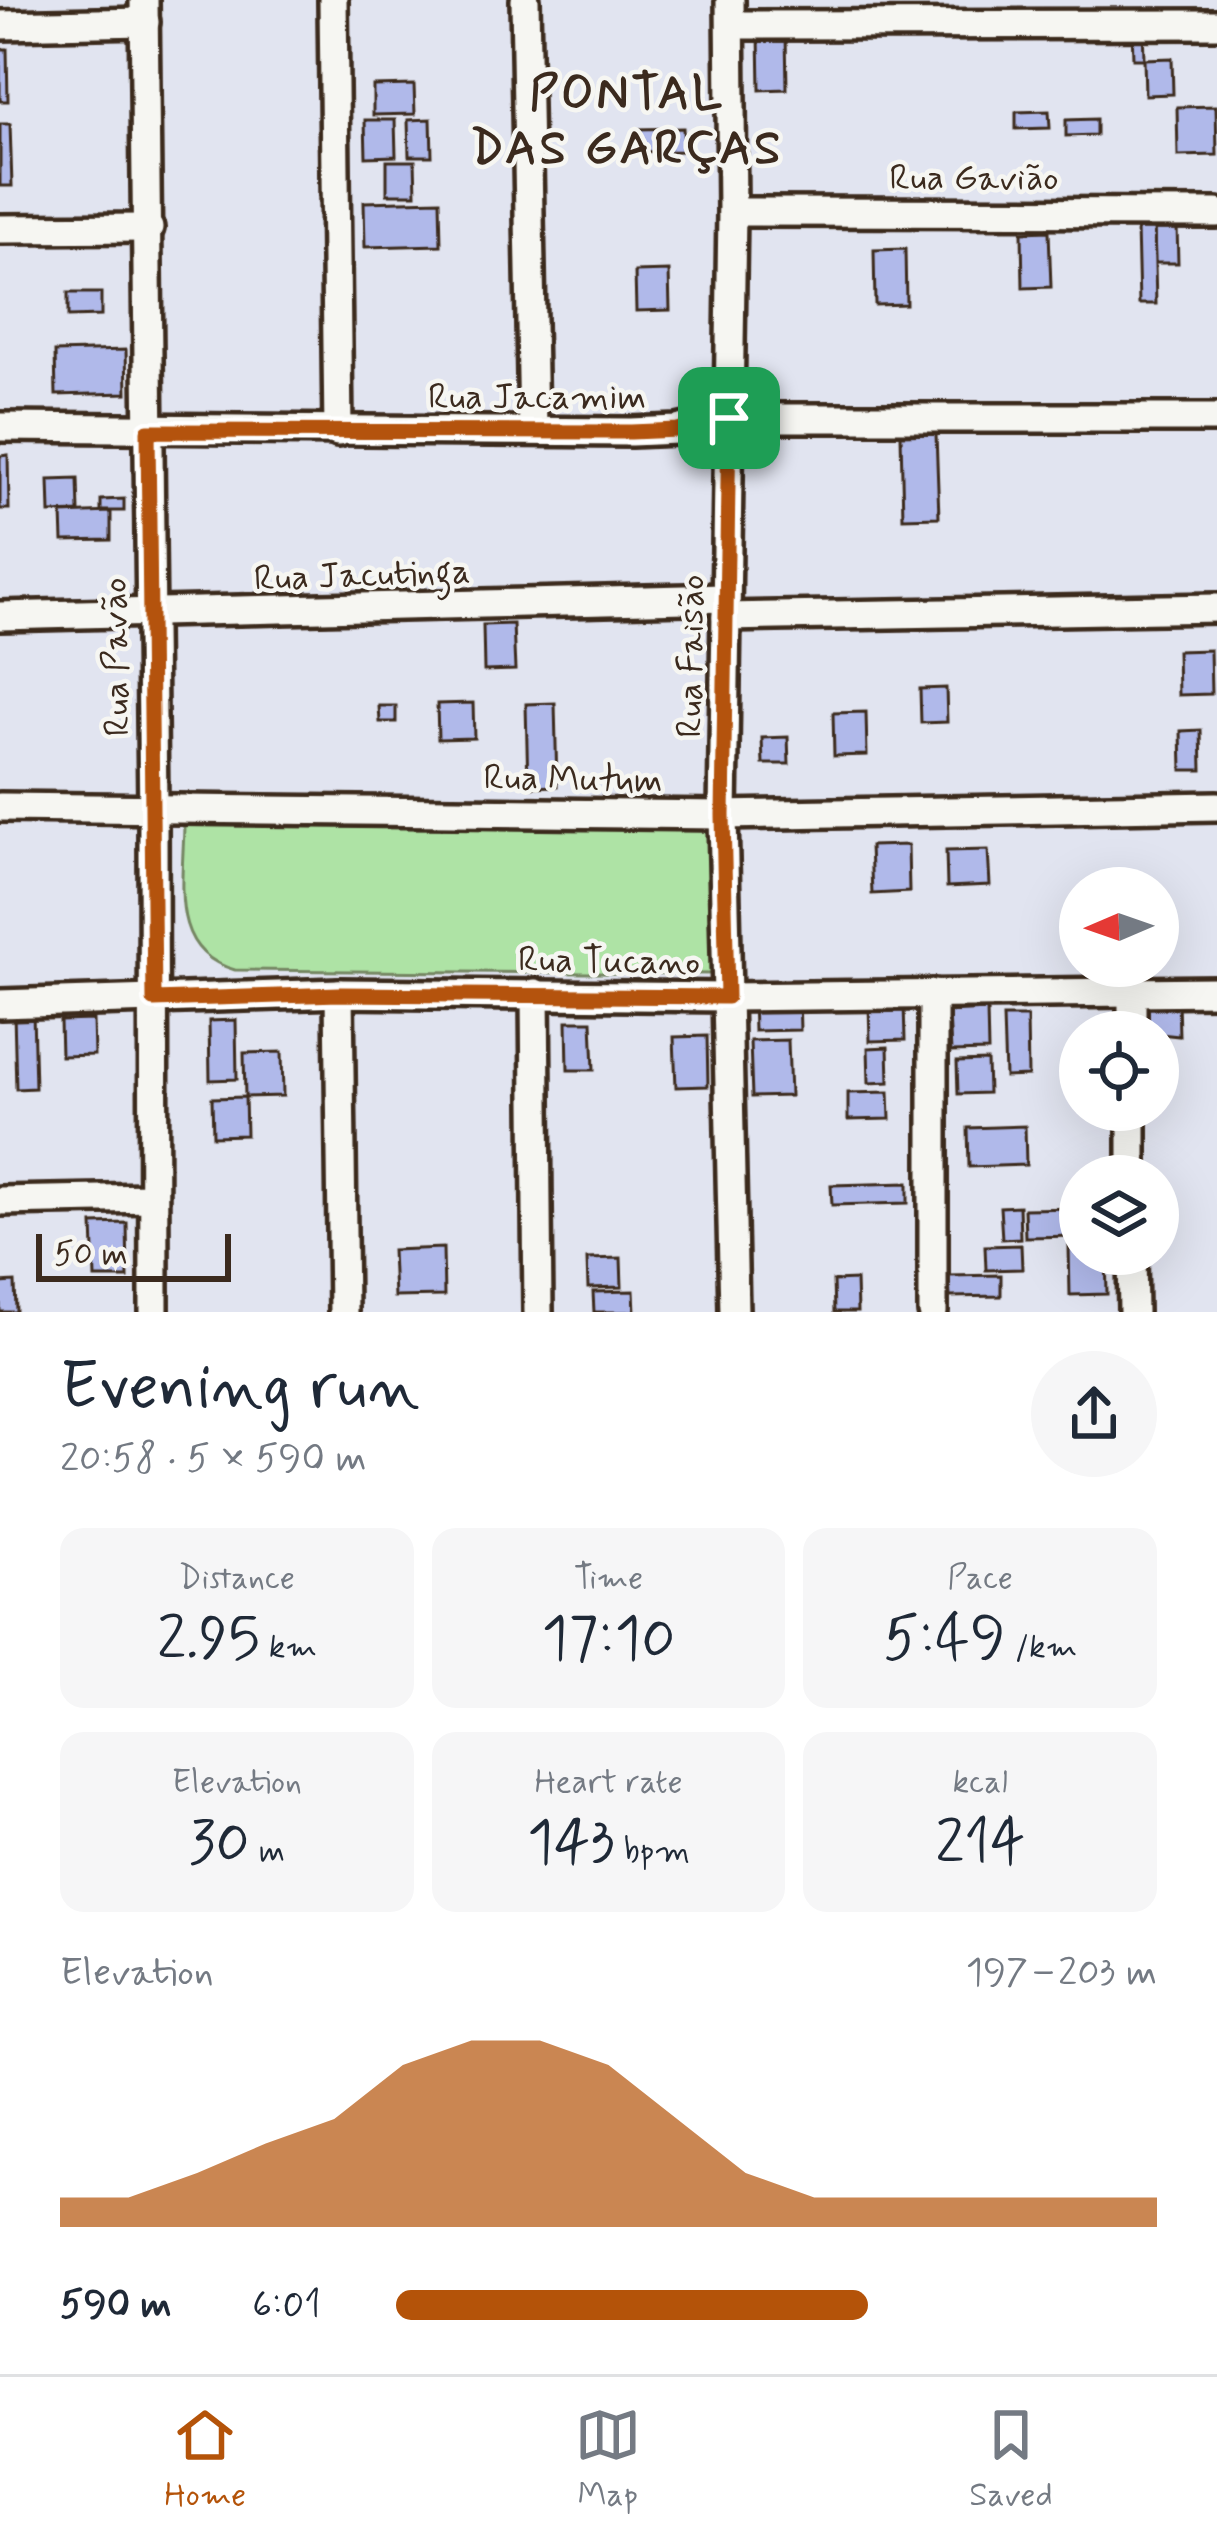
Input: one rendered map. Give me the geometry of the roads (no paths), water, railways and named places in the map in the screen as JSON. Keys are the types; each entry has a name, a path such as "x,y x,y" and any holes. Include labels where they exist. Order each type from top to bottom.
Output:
{"street":[{"path":"333,0 338,432"},
{"path":"525,0 533,430"},
{"path":"0,25 144,11"},
{"name":"Rua Pavão","path":"144,11 154,806 154,1312"},
{"path":"730,12 1217,24"},
{"name":"Rua Faisão","path":"730,12 723,815 734,1312"},
{"name":"Rua Gavião","path":"731,212 1217,213"},
{"path":"0,229 149,229"},
{"name":"Rua Jacamim","path":"0,427 677,430 729,418 1217,418"},
{"name":"Rua Jacutinga","path":"0,616 726,607 1217,608"},
{"name":"Rua Mutum","path":"0,807 723,815 1217,806"},
{"name":"Rua Tucano","path":"0,1004 339,994 727,997 1217,991"},
{"path":"535,993 538,1312"},
{"path":"339,994 343,1312"},
{"path":"933,994 934,1312"},
{"path":"1132,994 1132,1011"},
{"path":"0,1201 152,1198"},
{"path":"1132,1275 1132,1312"}],"district":[{"name":"PONTAL DAS GARÇAS","path":"627,118"}]}
